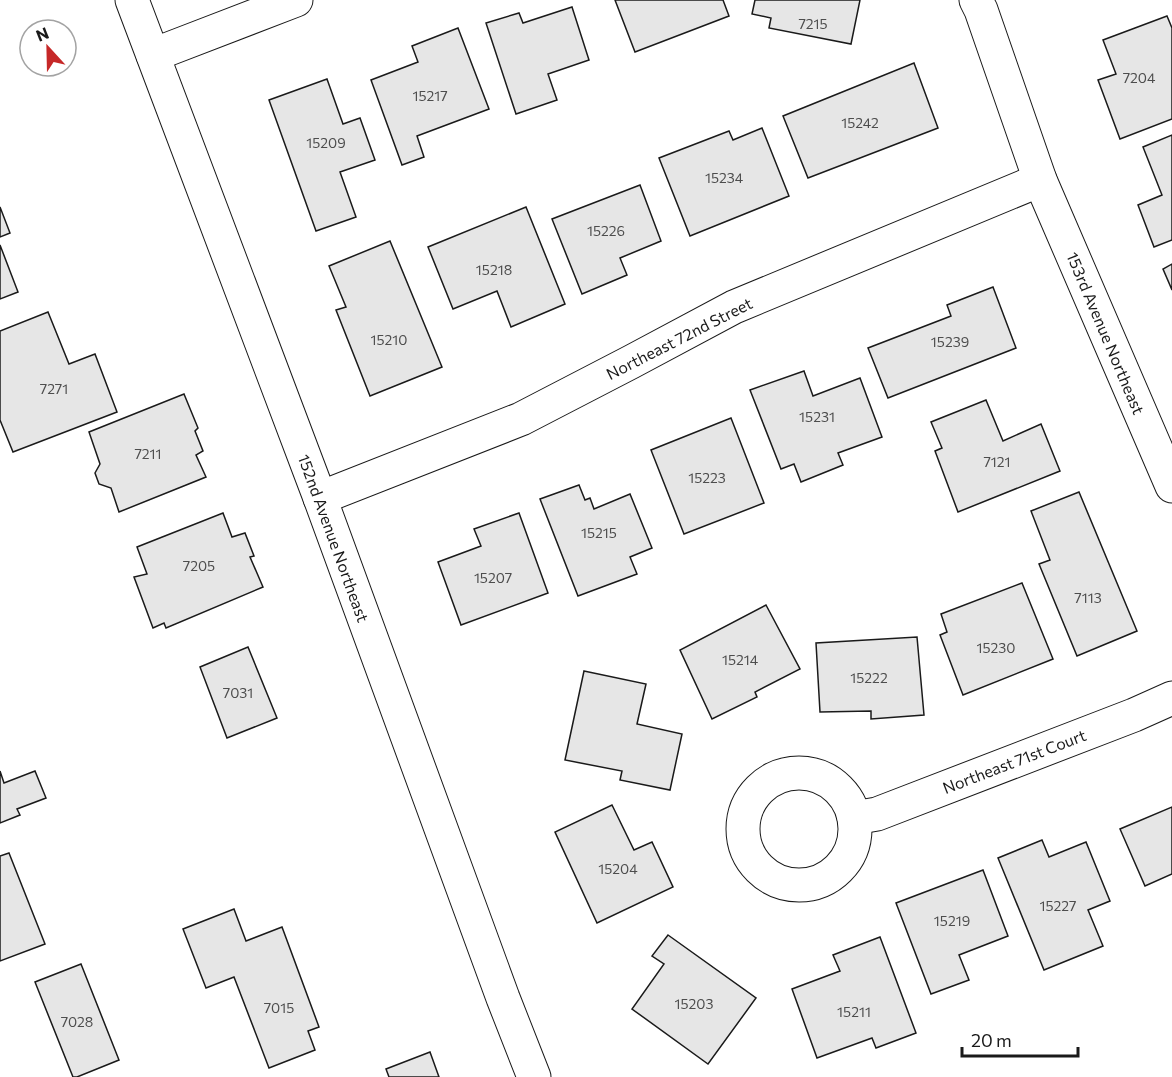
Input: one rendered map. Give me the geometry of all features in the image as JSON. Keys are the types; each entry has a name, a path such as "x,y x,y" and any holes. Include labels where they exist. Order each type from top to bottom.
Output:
{"street":[{"name":"152nd Avenue Northeast","path":"132,0 320,498 503,999 534,1077"},
{"path":"153,55 296,0"},
{"name":"153rd Avenue Northeast","path":"976,0 1040,180 1172,486"},
{"name":"Northeast 72nd Street","path":"320,498 521,419 734,307 1040,180"},
{"name":"Northeast 71st Court","path":"854,818 877,814 1134,715 1172,698"}],"building":[{"path":"615,0 723,0 729,16 635,52"},
{"path":"755,0 860,0 851,44 769,28 771,18 752,14"},
{"path":"572,7 589,60 548,74 557,100 516,114 486,23 519,13 523,23"},
{"path":"1167,16 1172,28 1172,119 1120,139 1098,80 1116,74 1103,40"},
{"path":"458,28 489,109 417,136 424,157 402,165 371,80 418,62 412,46"},
{"path":"914,63 938,128 808,178 783,116"},
{"path":"327,79 343,124 360,118 375,160 340,172 356,217 316,231 269,100"},
{"path":"762,128 789,196 690,236 659,158 729,131 733,140"},
{"path":"1172,135 1172,240 1154,247 1138,205 1162,195 1143,147"},
{"path":"640,185 661,241 620,258 627,275 582,294 552,219"},
{"path":"0,207 10,233 0,237"},
{"path":"526,207 565,304 511,327 497,291 453,309 428,247"},
{"path":"390,241 442,367 370,396 336,310 346,307 329,266"},
{"path":"0,245 18,292 0,299"},
{"path":"1172,264 1172,290 1163,269"},
{"path":"993,287 1016,348 888,398 868,348 951,316 947,305"},
{"path":"48,312 69,364 95,354 117,412 13,452 0,420 0,331"},
{"path":"804,371 813,396 860,378 882,437 838,453 843,465 801,482 794,464 781,469 750,390"},
{"path":"184,394 198,428 195,431 203,451 196,455 206,477 119,512 111,488 99,484 95,473 100,464 89,432"},
{"path":"986,400 1003,441 1041,424 1060,471 958,512 935,451 942,448 931,422"},
{"path":"731,418 764,503 684,534 651,450"},
{"path":"579,485 585,500 590,498 594,509 630,494 652,548 630,557 637,574 578,596 540,499"},
{"path":"1079,492 1137,631 1077,656 1039,564 1050,560 1031,511"},
{"path":"223,513 232,537 245,533 254,556 250,557 263,587 166,628 164,623 153,628 134,577 147,574 137,547"},
{"path":"519,513 548,593 461,625 438,562 481,546 474,529"},
{"path":"1022,583 1053,659 963,695 940,635 947,632 941,614"},
{"path":"766,605 800,669 755,692 757,697 712,719 680,650"},
{"path":"917,637 924,715 871,719 871,711 820,712 816,643"},
{"path":"248,647 277,718 227,738 200,667"},
{"path":"584,671 646,684 637,724 682,734 670,790 620,780 622,771 565,760"},
{"path":"0,771 4,783 35,771 46,798 17,809 20,815 0,823"},
{"path":"612,805 634,850 652,842 673,887 597,923 555,832"},
{"path":"1172,807 1172,874 1145,886 1120,829"},
{"path":"1042,840 1049,857 1086,842 1110,901 1088,910 1103,946 1044,970 998,858"},
{"path":"9,853 45,944 0,961 0,856"},
{"path":"983,870 1008,936 959,955 969,980 931,994 896,903"},
{"path":"234,909 246,941 282,927 319,1027 308,1031 315,1050 269,1068 234,977 206,988 183,929"},
{"path":"668,935 756,998 708,1064 632,1009 664,964 652,956"},
{"path":"880,937 916,1033 876,1048 872,1038 817,1058 792,989 840,971 833,955"},
{"path":"81,964 119,1060 73,1077 35,982"},
{"path":"430,1052 439,1077 389,1077 386,1069"}]}
